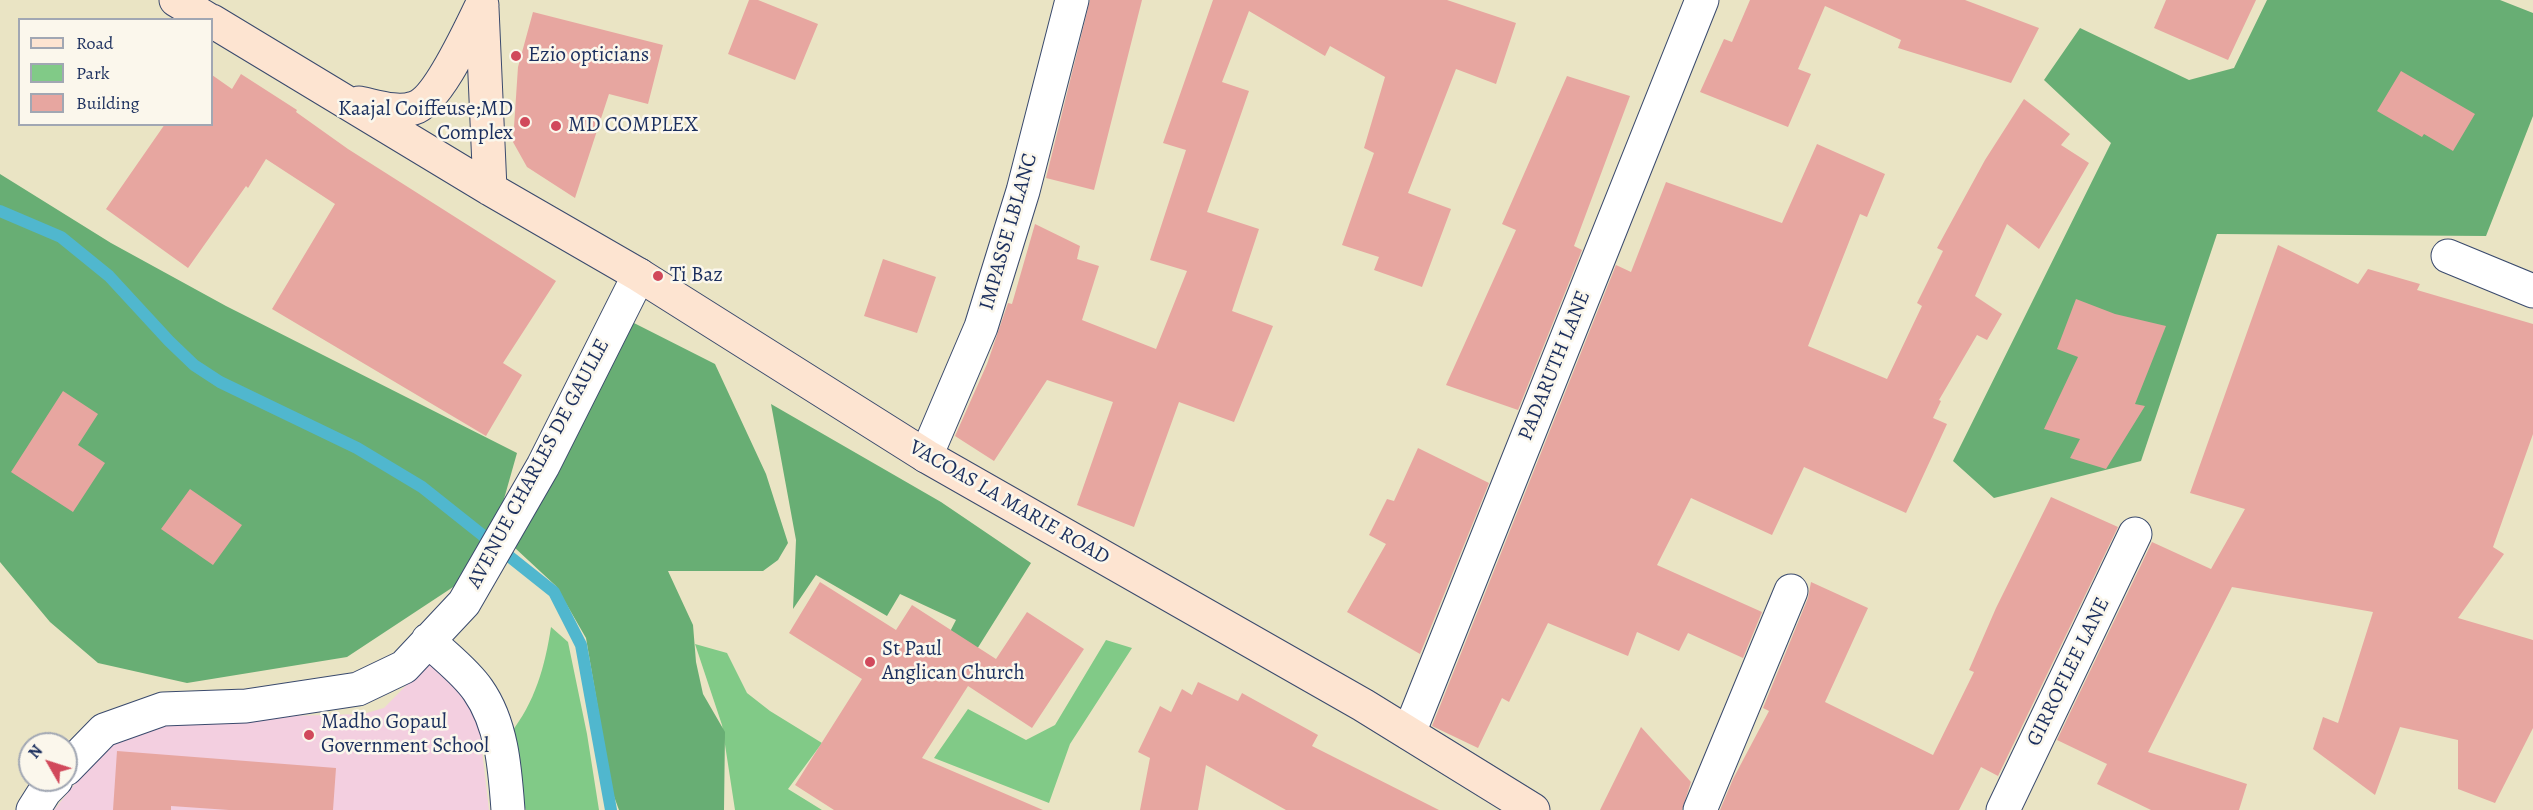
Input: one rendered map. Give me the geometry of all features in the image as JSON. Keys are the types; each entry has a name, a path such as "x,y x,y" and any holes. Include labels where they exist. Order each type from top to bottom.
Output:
{"main road":[{"name":"VACOAS LA MARIE ROAD","path":"176,0 207,18"},
{"path":"345,100 393,110 412,109 425,103 438,88 483,3"},
{"path":"483,3 490,189"},
{"name":"VACOAS LA MARIE ROAD","path":"213,22 490,189 639,275 926,456 1409,733 1533,810"}],"street":[{"name":"IMPASSE LBLANC","path":"926,456 981,327 1023,191 1072,0"},
{"name":"PADARUTH LANE","path":"1409,733 1702,0"},
{"path":"2448,256 2533,291"},
{"name":"AVENUE CHARLES DE GAULLE","path":"78,757 104,730 163,710 246,706 358,689 404,667 464,603 543,466 639,275"},
{"name":"GIRROFLEE LANE","path":"2002,810 2135,534"},
{"path":"1700,810 1791,591"},
{"path":"428,640 477,688 493,716 505,772 508,810"},
{"path":"33,810 44,792"}],"shaded area":[{"name":"Madho Gopaul Government School","path":"429,662 461,688 478,717 489,810 54,810 68,792 78,792 78,780 115,742 158,727 209,718 363,714 384,708"}],"green space":[{"path":"2267,0 2500,0 2533,13 2533,116 2486,236 2217,234 2141,461 1994,498 1953,461 2111,143 2044,80 2080,28 2189,80 2234,68"},
{"path":"0,174 111,243 226,306 517,453 485,566 347,657 187,683 98,663 50,622 0,562"},
{"path":"630,321 715,364 766,474 788,543 778,560 763,571 668,571 693,625 696,662 703,694 725,732 724,810 619,810 612,791 586,638 556,586 515,548"},
{"path":"771,404 941,502 1031,563 962,673 937,657 956,620 900,594 887,616 816,575 793,609 796,540"},
{"path":"551,627 568,642 587,734 599,810 526,810 524,805 510,734 519,722 538,684"},
{"path":"1106,640 1132,648 1070,744 1049,803 934,758 968,709 1026,740 1055,725"},
{"path":"695,644 727,653 747,693 770,711 822,743 788,789 822,810 735,810 722,725"}],"building":[{"path":"749,0 758,0 818,24 795,80 728,54"},
{"path":"1090,0 1142,0 1094,190 1046,178"},
{"path":"1213,0 1447,0 1516,23 1496,84 1456,69 1408,193 1451,209 1422,287 1374,270 1379,257 1342,245 1374,153 1364,148 1385,77 1330,46 1325,56 1249,11 1222,82 1249,91 1207,212 1259,229 1232,311 1273,326 1234,422 1179,402 1134,527 1077,505 1113,402 1047,380 994,461 955,436 987,364 1008,303 1012,304 1035,224 1080,246 1077,259 1099,266 1082,320 1156,349 1187,271 1150,260 1186,150 1163,143"},
{"path":"1750,0 1965,0 2039,28 2011,83 1898,48 1901,40 1825,6 1798,69 1811,74 1788,127 1700,92 1724,39 1732,42"},
{"path":"2166,0 2256,0 2228,60 2154,28"},
{"path":"533,12 663,45 648,104 609,94 575,198 527,167 513,142 518,67"},
{"path":"2401,71 2475,114 2453,151 2424,134 2422,137 2377,111"},
{"path":"241,74 297,110 296,112 348,149 556,281 503,363 522,375 486,436 272,309 335,204 266,159 248,188 246,186 188,268 106,209 164,126 213,126 213,76 232,89"},
{"path":"1567,76 1630,96 1574,246 1582,250 1518,410 1446,385 1516,230 1502,224"},
{"path":"2024,99 2070,134 2061,145 2089,163 2039,249 2007,224 1975,296 2002,314 1987,340 1977,335 1939,400 1941,401 1933,418 1947,424 1906,513 1804,467 1772,535 1691,498 1657,565 1762,612 1743,658 1688,633 1679,651 1637,632 1628,656 1548,623 1509,702 1502,698 1478,748 1432,726 1616,265 1631,272 1666,182 1782,223 1817,144 1885,174 1867,217 1860,214 1808,346 1887,379 1922,306 1917,303 1943,251 1937,248 1985,160"},
{"path":"2278,245 2358,284 2368,269 2420,284 2417,290 2533,324 2533,434 2493,547 2504,554 2458,618 2533,640 2533,728 2495,803 2458,789 2458,740 2400,727 2375,795 2313,749 2323,717 2338,723 2373,612 2232,587 2148,752 2247,784 2239,810 2151,810 2097,784 2107,764 2057,740 2152,542 2211,569 2245,509 2190,493"},
{"path":"883,259 936,277 917,333 864,316"},
{"path":"2076,299 2115,314 2166,326 2135,404 2145,406 2106,469 2070,458 2080,439 2044,429 2078,357 2057,349"},
{"path":"63,391 98,414 78,445 105,463 73,512 11,472"},
{"path":"1418,448 1489,483 1420,654 1347,612 1386,544 1369,535 1387,499 1394,501"},
{"path":"190,489 242,525 213,565 161,529"},
{"path":"2051,497 2118,527 1998,776 1981,767 1959,810 1720,810 1733,779 1769,711 1763,708 1808,598 1811,582 1868,608 1825,702 1933,755 1974,672 1969,670 1996,608"},
{"path":"820,582 896,630 912,605 996,659 1027,612 1084,649 1032,728 968,686 922,758 1043,810 834,810 795,785 862,679 789,633"},
{"path":"1198,682 1238,701 1242,693 1318,735 1312,746 1439,810 1286,810 1206,765 1198,810 1140,810 1150,758 1138,752 1160,706 1171,712 1182,689 1192,695"},
{"path":"1641,727 1691,782 1682,810 1600,810"},
{"path":"117,751 336,768 333,810 229,810 171,806 171,810 113,810"}],"waterway":[{"path":"0,211 61,237 109,276 194,365 220,382 357,448 422,487 554,592 581,645 611,810"}],"place":[{"name":"Ezio opticians","path":"516,56"},
{"name":"Kaajal Coiffeuse;MD Complex","path":"525,122"},
{"name":"MD COMPLEX","path":"556,126"},
{"name":"Ti Baz","path":"658,276"},
{"name":"St Paul Anglican Church","path":"870,662"},
{"name":"Madho Gopaul Government School","path":"309,735"}]}
